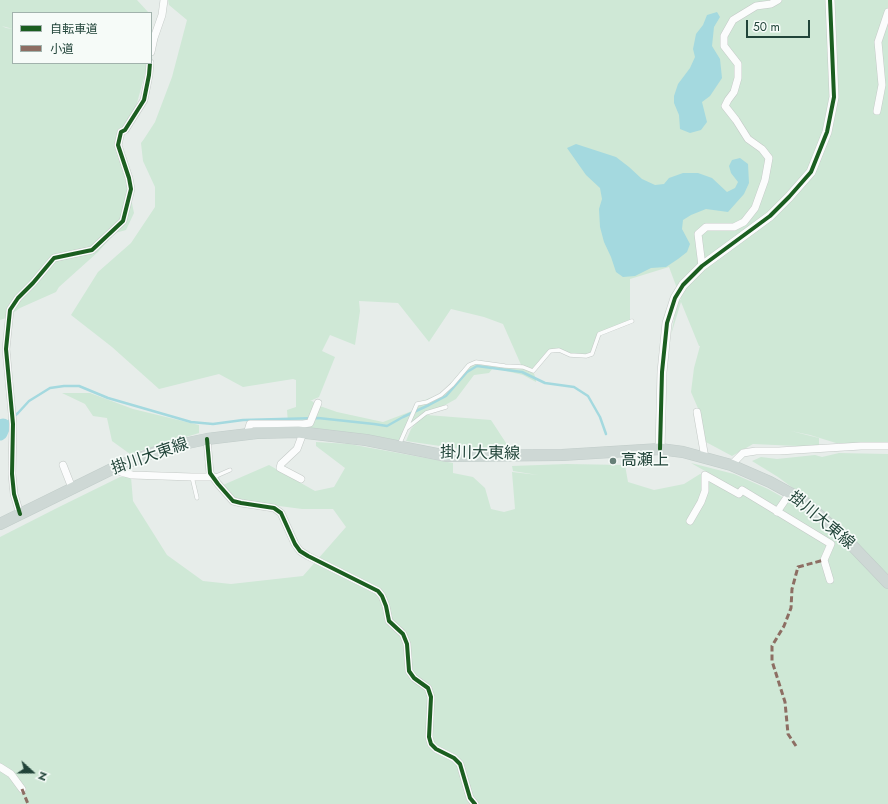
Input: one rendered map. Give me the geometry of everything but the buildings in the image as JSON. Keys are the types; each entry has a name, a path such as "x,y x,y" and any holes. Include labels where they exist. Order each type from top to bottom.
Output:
{"main road":[{"name":"掛川大東線","path":"0,524 115,467 169,447 207,439 247,434 303,433 366,440 447,456 562,455 660,449 683,452 731,465 770,482 790,493 801,500 844,537 888,583"}],"street":[{"path":"152,47 162,15 164,0"},
{"path":"702,266 698,234 706,227 734,227 744,222 755,208 765,180 769,158 762,149 748,139 725,106 734,92 738,78 738,64 724,46 724,36 733,20 756,6 771,4 778,0"},
{"path":"660,449 662,372 667,323 674,298 683,285 702,266 770,216 789,197 810,172 827,132 834,97 830,0"},
{"path":"877,111 882,85 878,42 888,12"},
{"path":"20,514 14,494 12,474 13,424 3,349 10,310 18,298 54,258 92,250 123,221 131,189 118,145 121,132 126,130 144,100 150,64"},
{"path":"247,434 250,424 303,424 312,419 318,403"},
{"path":"697,412 705,458"},
{"path":"300,479 280,468 280,464 297,449 303,433"},
{"path":"207,439 210,473 233,501 274,508 281,513 295,544 300,551 378,591 382,596 389,621 403,634 407,644 409,671 414,678 428,688 431,697 429,737 431,744 436,749 454,758 460,764 470,798 475,804"},
{"path":"731,465 743,453 756,450 779,451 861,446 888,446"},
{"path":"63,465 72,488"},
{"path":"115,467 121,472 132,475 192,478 214,477"},
{"path":"690,521 701,502 704,491 705,475 739,494 742,490 831,544 824,560 830,580"},
{"path":"777,512 790,493"},
{"path":"0,768 12,774 22,789"}],"lane":[{"path":"398,446 416,404 427,402 441,395 452,385 468,365 476,362 523,367 533,370 550,351 559,350 570,355 586,356 592,354 599,334 632,321"},
{"path":"406,429 426,413 446,407"},
{"path":"214,477 230,470"},
{"path":"192,478 197,498"}],"green space":[{"path":"0,0 137,0 148,12 12,12 12,29 2,26 12,29 12,64 148,64 131,120 118,136 134,213 126,230 115,233 98,252 59,287 56,292 20,308 6,318 0,320"},
{"path":"168,0 888,0 888,442 836,443 810,435 791,431 819,438 819,447 753,444 732,456 704,441 700,413 691,392 694,368 700,346 681,302 671,335 677,303 681,299 669,267 630,279 630,324 610,329 599,334 592,354 586,356 570,354 559,350 549,352 533,371 536,382 523,375 493,368 489,373 474,375 456,399 427,415 491,420 508,446 499,449 474,451 406,441 411,429 421,418 405,430 400,443 288,424 287,410 296,407 296,380 293,379 243,387 219,374 159,389 112,347 71,315 98,272 131,243 155,207 155,187 143,161 141,143 155,122 172,77 187,20 169,5","holes":["359,301 398,303 429,342 451,309 484,317 503,324 522,367 467,364 443,393 417,403 412,412 383,422 337,412 310,401 319,397 335,357 322,351 330,335 355,345 360,311"]},
{"path":"62,393 90,393 133,409 199,425 199,433 130,454 112,441 107,418 93,416 85,404"},
{"path":"316,442 349,444 453,463 453,473 473,477 485,488 491,509 504,512 515,509 512,472 538,475 513,471 512,466 567,464 625,465 628,482 654,490 684,484 700,474 740,491 691,463 734,474 768,489 795,504 824,526 809,500 778,477 752,461 761,457 777,459 815,455 822,457 839,453 888,454 888,804 0,804 0,537 120,477 131,477 133,501 167,555 203,581 231,584 303,576 346,527 333,509 302,509 234,500 223,485 269,465 315,491 334,487 345,468 316,446"}],"water":[{"path":"717,12 720,17 714,27 712,46 720,59 722,78 710,96 702,102 707,122 701,130 690,133 680,129 679,115 674,103 674,96 678,84 690,68 695,57 693,49 696,34 703,25 707,15"},
{"path":"576,144 616,157 642,179 655,185 664,184 669,178 683,173 698,173 712,178 727,192 735,188 738,182 731,173 729,166 732,160 740,158 748,164 749,183 744,194 728,212 706,209 683,220 682,229 690,244 687,252 678,259 666,267 651,268 635,276 623,277 616,272 604,242 600,227 599,209 602,199 600,188 586,175 567,148"}],"waterway":[{"path":"3,426 29,401 50,388 64,386 79,386 108,398 191,422 213,424 243,420 318,418 387,426 446,396 467,372 477,366 522,372 545,383 574,387 588,396 600,417 606,434"},
{"path":"0,433 3,426"}],"marked path":[{"path":"796,746 788,734 785,702 772,661 772,646 784,626 791,608 792,589 798,567 824,560"},
{"path":"22,789 28,804"}],"cycle path":[{"path":"660,449 662,372 667,323 675,298 683,285 702,266 770,216 789,197 811,172 827,132 834,97 830,0"},
{"path":"20,514 14,494 12,474 13,424 6,349 10,310 18,298 54,258 92,250 123,221 131,189 118,145 121,132 125,130 144,100 150,64"},
{"path":"207,439 210,473 233,501 274,508 281,513 295,544 300,551 378,591 382,596 389,621 403,634 407,644 409,671 414,678 428,688 431,697 429,737 431,744 436,749 454,758 460,764 470,798 475,804"}],"place":[{"name":"高瀬上","path":"613,461"}]}
